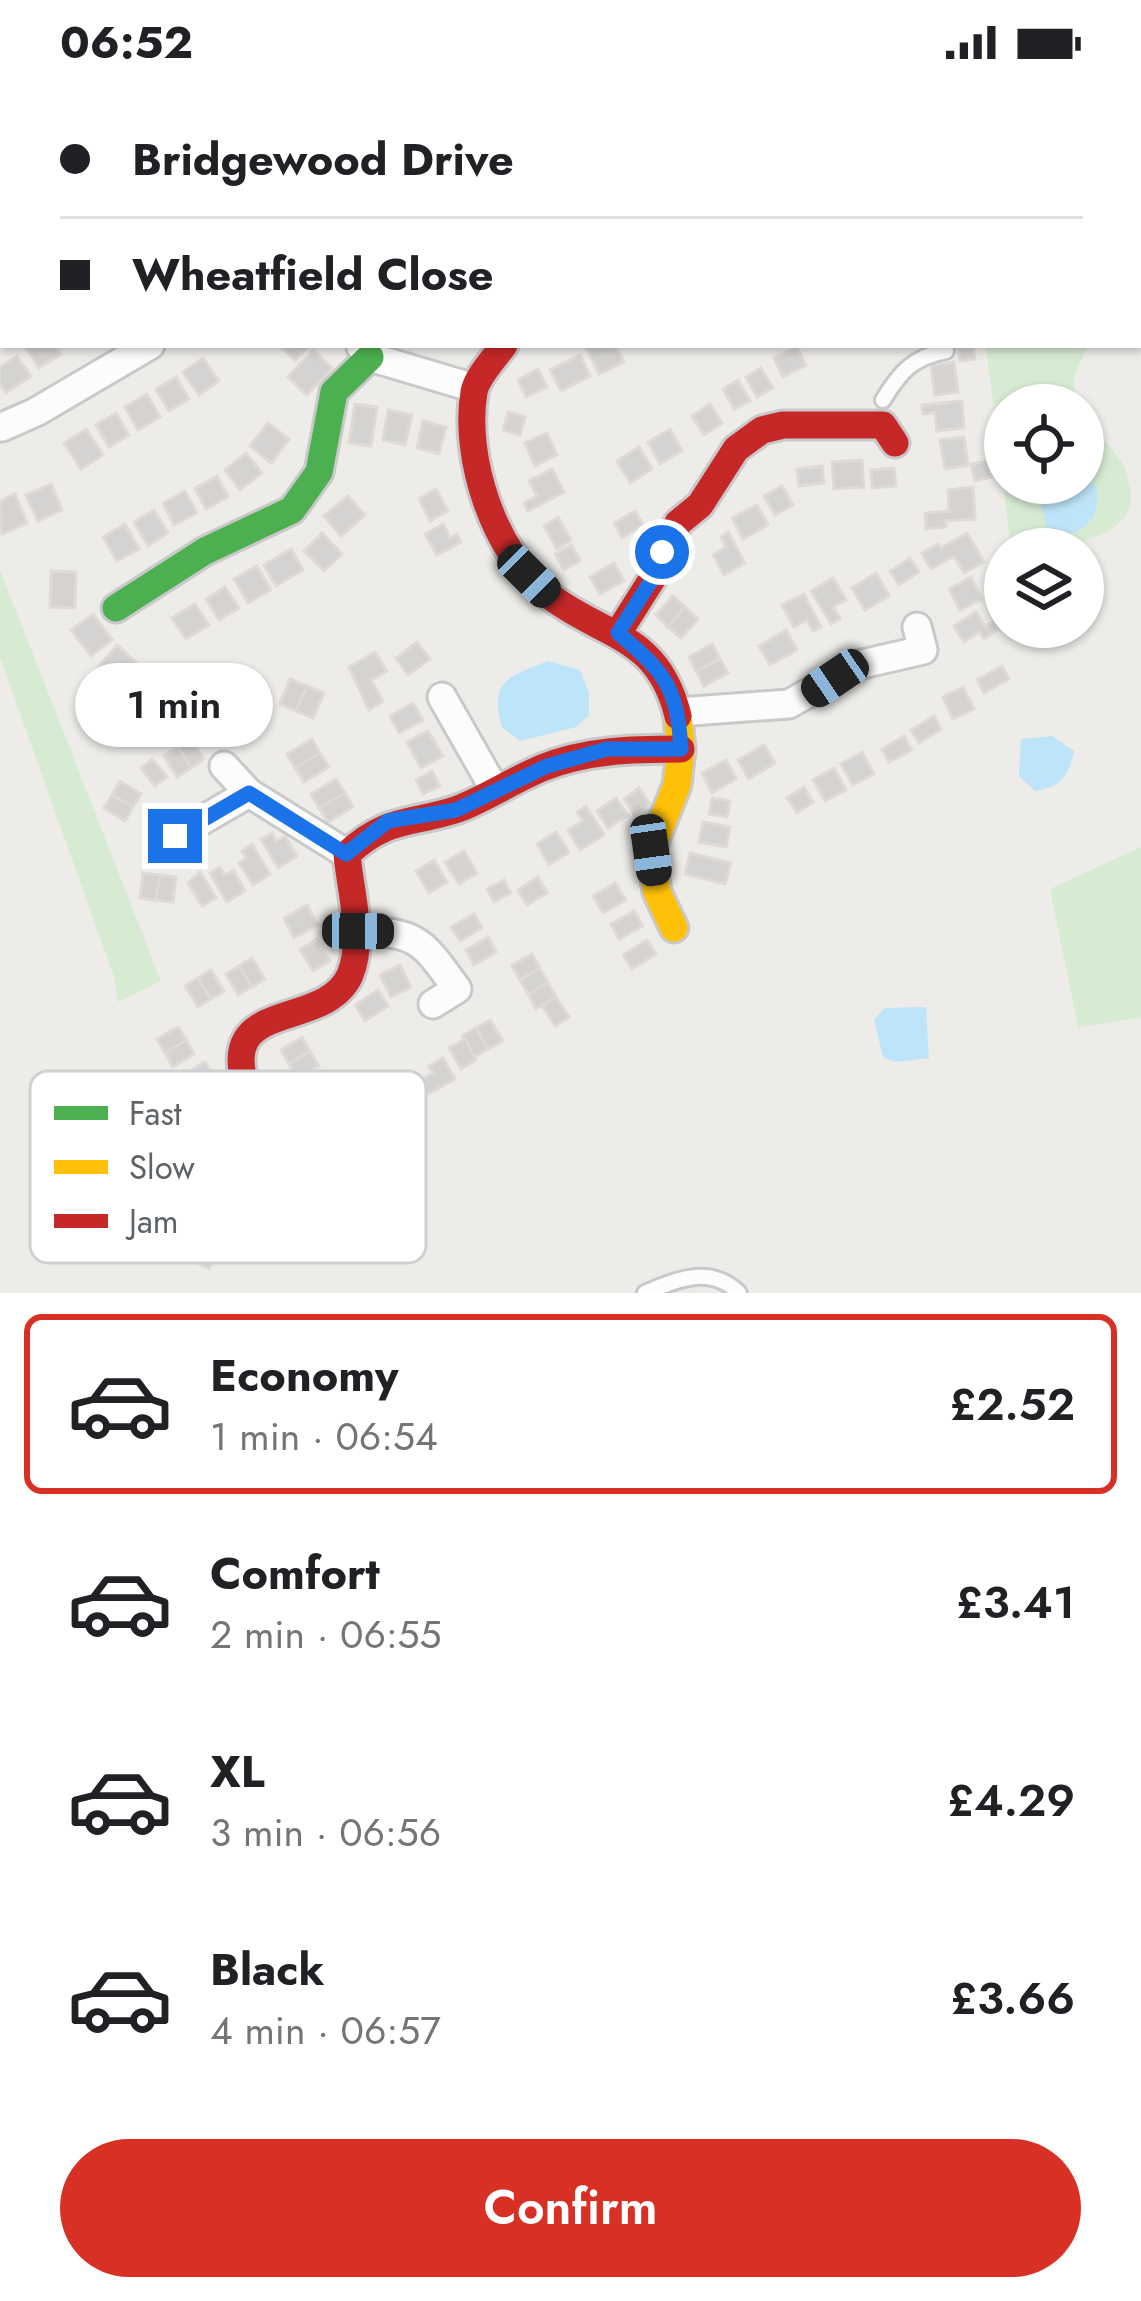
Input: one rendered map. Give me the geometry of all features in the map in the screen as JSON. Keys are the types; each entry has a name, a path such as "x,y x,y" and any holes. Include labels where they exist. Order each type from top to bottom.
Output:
{"street":[{"path":"2,427 145,348"},
{"path":"502,348 473,388 476,477 511,557 548,595 618,633 661,669 678,712 681,749 676,785 651,850 657,892 674,928"},
{"path":"116,608 205,550 292,510 320,472 334,392 364,351 473,388"},
{"path":"618,633 656,573 679,523 700,505 736,449 762,430 783,425 887,423"},
{"path":"678,712 789,704 858,665 923,650 917,627"},
{"path":"442,697 496,790"},
{"path":"346,854 388,821 456,810 547,766 607,749 681,749"},
{"path":"224,766 249,793 346,854"},
{"path":"175,836 249,793"},
{"path":"243,1071 242,1054 268,1019 298,1012 340,991 354,962 358,931 348,896 346,854"},
{"path":"358,931 394,932 424,944 457,988 434,1004"}],"lane":[{"path":"887,423 899,374 921,356 946,351"},
{"path":"645,1293 702,1274 739,1293"}],"green space":[{"path":"986,348 1087,348 1074,384 991,384"},
{"path":"1104,441 1122,462 1130,489 1129,507 1121,522 1106,532 1104,528 1008,528 1005,504 1104,504"},
{"path":"0,570 161,981 118,1002 114,977 0,657"},
{"path":"1141,847 1141,1018 1078,1027 1050,889"}],"water":[{"path":"1041,504 1097,504 1082,528 1047,528"},
{"path":"548,661 580,670 589,693 589,715 576,727 520,741 502,727 500,689 513,676"},
{"path":"1052,736 1074,751 1072,760 1057,783 1035,791 1019,776 1021,739"},
{"path":"926,1007 929,1058 895,1062 883,1057 874,1019 885,1008"}],"building":[{"path":"26,348 57,348 61,354 39,368"},
{"path":"282,348 308,348 295,361"},
{"path":"586,348 617,348 624,362 599,374"},
{"path":"797,348 806,365 783,377 774,358"},
{"path":"958,348 973,348 975,359 960,361"},
{"path":"313,350 332,368 307,395 288,377"},
{"path":"580,355 590,376 561,391 550,370"},
{"path":"17,356 31,376 6,393 0,384 0,367"},
{"path":"203,358 219,381 199,395 183,372"},
{"path":"954,362 958,392 935,395 931,365"},
{"path":"761,368 773,388 757,397 746,377"},
{"path":"538,369 547,387 526,397 518,380"},
{"path":"176,377 189,399 169,411 156,389"},
{"path":"738,380 750,401 734,409 723,389"},
{"path":"147,394 160,417 138,430 125,407"},
{"path":"962,401 964,428 937,431 935,413 923,414 922,405"},
{"path":"355,404 377,407 371,446 349,443"},
{"path":"710,404 722,423 704,435 692,416"},
{"path":"388,410 412,415 405,445 383,440"},
{"path":"508,412 525,417 520,435 503,430"},
{"path":"116,413 129,435 109,447 96,425"},
{"path":"423,421 446,427 439,454 417,448"},
{"path":"268,423 289,439 271,463 250,446"},
{"path":"86,429 103,455 81,469 64,443"},
{"path":"670,429 682,451 660,464 648,442"},
{"path":"547,433 557,455 535,466 525,443"},
{"path":"964,437 968,465 945,469 940,440"},
{"path":"639,447 652,469 630,483 617,461"},
{"path":"246,453 262,473 240,490 225,470"},
{"path":"862,460 864,487 834,489 832,462"},
{"path":"984,462 984,479 975,481 971,464"},
{"path":"822,466 824,483 799,486 797,469"},
{"path":"894,468 896,486 872,488 871,470"},
{"path":"552,469 564,492 528,511 524,503 537,496 529,481"},
{"path":"217,476 228,497 206,509 195,488"},
{"path":"51,484 62,510 38,521 26,495"},
{"path":"782,486 793,505 775,515 764,496"},
{"path":"973,487 975,519 945,521 946,527 926,529 925,513 949,511 948,490"},
{"path":"436,489 448,511 430,521 419,499"},
{"path":"185,491 197,513 174,525 163,503"},
{"path":"15,494 27,523 2,534 0,501"},
{"path":"348,496 365,515 341,536 324,516"},
{"path":"757,505 768,525 743,539 732,518"},
{"path":"154,510 168,533 148,546 134,522"},
{"path":"635,511 643,525 622,538 614,523"},
{"path":"558,517 571,540 557,549 544,526"},
{"path":"125,524 139,549 117,561 103,537"},
{"path":"443,524 450,538 457,534 461,542 437,555 425,534"},
{"path":"728,532 745,563 724,575 713,555 726,547 721,537"},
{"path":"322,533 342,554 324,571 304,551"},
{"path":"967,533 984,562 964,573 954,556 931,569 922,553 938,544 941,548"},
{"path":"572,545 580,561 564,570 555,554"},
{"path":"291,549 303,570 276,586 264,565"},
{"path":"910,558 919,572 899,585 890,571"},
{"path":"614,563 624,581 600,594 590,577"},
{"path":"257,566 271,590 248,603 234,579"},
{"path":"51,571 76,572 75,608 50,607"},
{"path":"876,573 889,596 865,610 852,588"},
{"path":"971,577 982,599 960,610 949,589"},
{"path":"833,578 846,600 833,607 840,619 831,624 811,591"},
{"path":"225,587 239,608 219,620 206,599"},
{"path":"804,594 821,627 813,631 807,620 794,627 782,605"},
{"path":"673,596 685,607 668,627 656,615"},
{"path":"195,604 209,625 186,639 172,618"},
{"path":"685,607 698,619 681,638 668,627"},
{"path":"976,612 984,624 984,639 979,632 964,642 954,626"},
{"path":"93,614 112,640 91,656 71,630"},
{"path":"786,630 797,650 770,665 759,646"},
{"path":"417,642 430,659 408,675 396,658"},
{"path":"712,644 720,659 696,671 689,657"},
{"path":"117,645 138,664 120,685 99,666"},
{"path":"375,652 387,671 371,680 383,701 369,710 349,667"},
{"path":"720,659 728,673 704,686 696,671"},
{"path":"1002,666 1009,679 984,693 977,680"},
{"path":"290,679 307,686 296,711 280,704"},
{"path":"307,686 324,693 313,718 296,711"},
{"path":"963,687 974,709 953,719 943,697"},
{"path":"413,703 423,720 399,733 390,716"},
{"path":"246,708 259,728 245,737 232,716"},
{"path":"232,716 245,737 232,746 219,725"},
{"path":"934,716 941,729 919,743 911,730"},
{"path":"428,731 443,756 421,768 407,742"},
{"path":"904,736 912,750 889,762 882,749"},
{"path":"191,738 204,759 191,768 178,747"},
{"path":"312,739 320,753 295,768 287,754"},
{"path":"764,745 775,763 749,779 738,760"},
{"path":"178,747 191,768 177,777 164,756"},
{"path":"862,752 874,774 853,785 841,764"},
{"path":"320,753 329,767 304,782 295,768"},
{"path":"152,759 167,777 155,786 141,768"},
{"path":"726,760 736,779 712,793 702,773"},
{"path":"834,768 846,790 825,801 813,780"},
{"path":"432,771 440,786 423,794 416,780"},
{"path":"336,779 345,793 319,808 311,794"},
{"path":"120,781 141,794 133,807 112,795"},
{"path":"804,787 813,802 797,813 787,798"},
{"path":"639,788 649,803 634,814 624,799"},
{"path":"345,793 353,807 328,822 319,808"},
{"path":"112,795 133,807 125,821 104,808"},
{"path":"616,798 628,815 608,828 597,811"},
{"path":"712,798 730,801 727,817 709,814"},
{"path":"586,806 604,835 580,850 568,830 583,821 577,812"},
{"path":"703,822 730,827 726,847 699,842"},
{"path":"556,832 569,852 549,865 537,844"},
{"path":"272,833 276,841 285,836 297,856 278,868 261,839"},
{"path":"252,844 270,874 253,885 239,863 246,858 242,851"},
{"path":"464,851 477,873 459,884 445,862"},
{"path":"690,853 731,863 725,884 685,874"},
{"path":"434,860 447,882 429,893 416,871"},
{"path":"220,867 225,875 234,871 245,891 227,902 210,873"},
{"path":"200,872 216,898 202,906 188,883"},
{"path":"143,873 160,875 156,900 140,898"},
{"path":"160,875 176,877 173,902 156,900"},
{"path":"538,877 547,893 527,905 518,890"},
{"path":"504,880 511,893 494,902 487,889"},
{"path":"615,883 626,900 603,913 593,896"},
{"path":"307,905 318,925 294,938 284,918"},
{"path":"634,911 643,926 619,939 611,924"},
{"path":"474,914 482,928 460,941 451,927"},
{"path":"488,937 496,952 474,965 466,950"},
{"path":"317,939 330,961 313,971 300,949"},
{"path":"647,940 656,954 632,969 623,955"},
{"path":"532,954 540,968 520,980 512,965"},
{"path":"252,958 265,979 252,987 239,966"},
{"path":"400,965 411,987 391,997 380,975"},
{"path":"239,966 252,987 238,995 226,974"},
{"path":"540,968 548,983 528,994 520,980"},
{"path":"211,970 224,991 211,999 198,978"},
{"path":"198,978 211,999 198,1007 185,986"},
{"path":"548,983 556,997 536,1009 528,994"},
{"path":"378,990 388,1006 365,1021 355,1005"},
{"path":"556,997 569,1017 555,1026 542,1006"},
{"path":"490,1020 503,1041 488,1049 476,1028"},
{"path":"178,1027 186,1040 165,1053 157,1039"},
{"path":"476,1028 488,1049 474,1057 462,1036"},
{"path":"302,1037 310,1051 289,1064 281,1050"},
{"path":"465,1039 476,1060 461,1069 449,1048"},
{"path":"186,1040 194,1054 173,1067 165,1053"},
{"path":"310,1051 319,1066 293,1071 289,1064"},
{"path":"443,1058 455,1079 426,1095 426,1077 433,1073 429,1066"},
{"path":"205,1062 211,1071 190,1071"}],"traffic: fast":[{"path":"116,608 205,551 292,510 319,472 334,392 370,357"}],"traffic: slow":[{"path":"674,928 657,892 651,850 677,785 678,716"}],"traffic: jam":[{"path":"502,348 476,386 472,418 478,474 498,529 528,576 547,594 643,653 669,689 678,716"},
{"path":"618,633 656,573 678,523 700,505 736,449 762,430 783,425 883,425 895,443"},
{"path":"243,1071 242,1049 252,1032 335,994 350,975 356,930 347,854 362,842 387,827 458,809 576,757 681,749"}],"route":[{"path":"175,836 249,793 346,854 388,821 456,810 547,766 607,749 681,749 678,712 661,669 618,633 656,573 662,552"}]}
